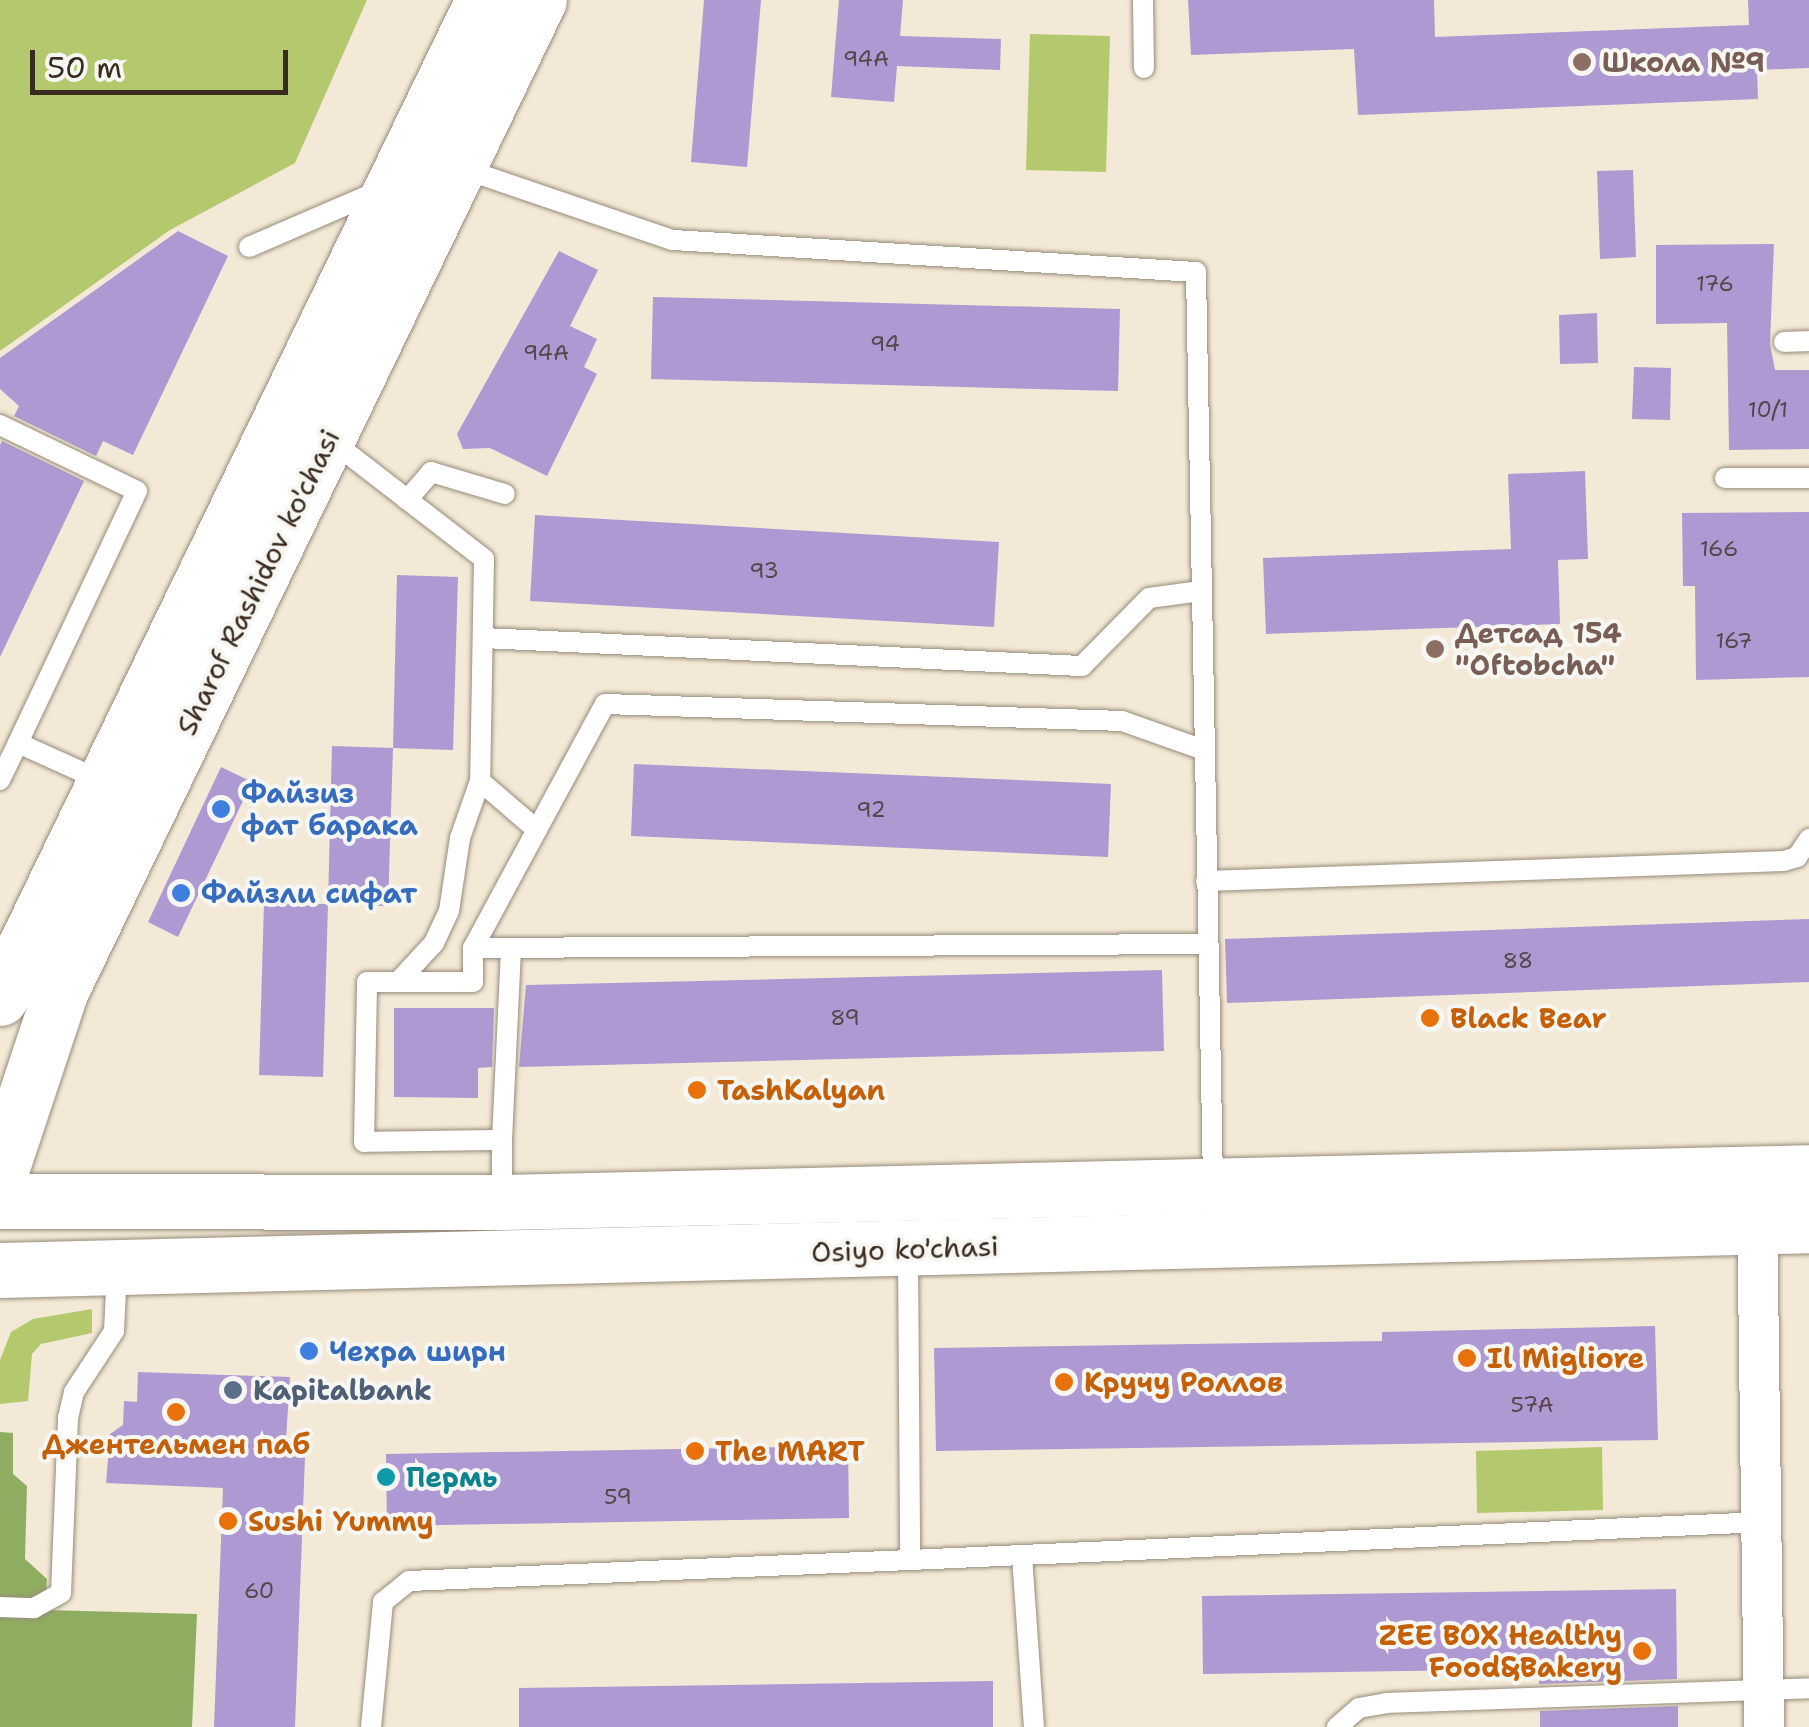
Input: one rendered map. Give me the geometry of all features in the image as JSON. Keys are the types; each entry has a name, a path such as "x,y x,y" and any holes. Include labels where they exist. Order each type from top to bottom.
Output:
{"main road":[{"name":"Sharof Rashidov ko'chasi","path":"0,998 483,0"},
{"name":"Sharof Rashidov ko'chasi","path":"0,1174 61,990 539,0"},
{"name":"Osiyo ko'chasi","path":"0,1201 502,1202 1213,1186 1783,1199"},
{"name":"Osiyo ko'chasi","path":"0,1270 908,1249 1783,1199"}],"street":[{"path":"1764,1710 1763,1522 1783,1199"}],"lane":[{"path":"1143,0 1144,68"},
{"path":"456,167 673,240 1196,272 1213,1186"},
{"path":"249,247 393,186"},
{"path":"1784,342 1809,342"},
{"path":"0,425 137,490 0,780"},
{"path":"328,438 484,559 480,781 460,838 449,911 434,942 398,982"},
{"path":"406,500 431,472 505,494"},
{"path":"1725,478 1809,478"},
{"path":"483,638 1082,666 1149,598 1201,591"},
{"path":"502,1140 364,1142 368,982 473,982 473,948 606,704 1122,721 1204,750"},
{"path":"18,743 102,781"},
{"path":"480,781 537,830"},
{"path":"1206,880 1784,861 1797,856 1809,838"},
{"path":"473,948 1208,944"},
{"path":"502,1202 511,948"},
{"path":"908,1249 910,1560"},
{"path":"0,1607 34,1608 61,1594 68,1418 74,1392 114,1331 117,1270"},
{"path":"371,1727 383,1602 410,1581 1763,1522"},
{"path":"1022,1556 1034,1727"},
{"path":"1337,1727 1359,1708 1387,1703 1764,1710 1809,1688"}],"green space":[{"path":"0,0 367,0 295,163 170,230 0,351"},
{"path":"1030,34 1110,36 1106,172 1026,170"},
{"path":"92,1309 92,1333 41,1344 32,1354 28,1401 0,1404 0,1360 11,1332 33,1319"},
{"path":"0,1432 13,1433 13,1474 27,1486 25,1559 47,1579 45,1610 197,1614 192,1727 0,1727"},
{"path":"1602,1447 1603,1510 1477,1513 1476,1451"}],"building":[{"path":"704,0 761,0 747,167 691,162"},
{"path":"839,0 903,0 900,36 1001,39 1000,70 897,66 894,102 831,97"},
{"name":"Школа №9","path":"1188,0 1434,0 1435,37 1749,25 1748,0 1809,0 1809,68 1757,70 1758,99 1358,115 1354,49 1191,55"},
{"path":"1633,170 1636,257 1600,259 1597,171"},
{"path":"178,231 228,256 133,455 103,441 96,456 14,416 19,406 0,389 0,358"},
{"path":"1774,244 1770,344 1775,370 1809,370 1809,449 1729,450 1727,323 1656,324 1656,245"},
{"path":"559,251 598,270 570,326 597,339 584,367 597,374 547,476 490,448 463,449 457,434"},
{"path":"653,297 1120,309 1118,391 651,379"},
{"path":"1597,313 1598,363 1560,364 1559,315"},
{"path":"1634,367 1671,368 1670,420 1632,419"},
{"path":"2,441 84,481 0,657 0,445"},
{"path":"1585,471 1588,559 1558,560 1560,624 1266,634 1263,558 1511,549 1508,474"},
{"path":"1809,512 1809,677 1696,680 1695,586 1683,586 1682,513"},
{"path":"535,515 999,542 994,627 530,601"},
{"path":"397,575 458,577 453,750 393,748"},
{"path":"332,746 393,748 388,906 328,904"},
{"path":"634,764 1111,784 1108,857 631,836"},
{"path":"221,767 252,782 178,937 148,922"},
{"path":"264,903 328,904 323,1077 259,1075"},
{"path":"1809,919 1809,982 1227,1003 1225,939"},
{"path":"1162,970 1164,1051 519,1067 526,985"},
{"path":"394,1008 494,1008 492,1067 478,1068 478,1098 394,1097"},
{"path":"1655,1326 1658,1440 936,1451 934,1348 1382,1341 1382,1332"},
{"path":"138,1372 290,1377 285,1455 305,1456 295,1727 214,1727 223,1488 106,1483 110,1434 123,1425 124,1401 137,1402"},
{"path":"848,1446 849,1518 387,1526 386,1454"},
{"path":"1676,1589 1677,1679 1539,1684 1539,1669 1203,1674 1202,1596"},
{"path":"993,1681 993,1727 519,1727 519,1688"},
{"path":"1678,1706 1678,1727 1540,1727 1540,1711"}],"place":[{"name":"Школа №9","path":"1582,62"},
{"name":"Детсад 154 \"Oftobcha\"","path":"1435,649"},
{"name":"Файзиз фат барака","path":"221,809"},
{"name":"Файзли сифат","path":"181,893"},
{"name":"Black Bear","path":"1430,1018"},
{"name":"TashKalyan","path":"697,1090"},
{"name":"Чехра ширн","path":"309,1351"},
{"name":"Il Migliore","path":"1467,1358"},
{"name":"Кручу Роллов","path":"1064,1382"},
{"name":"Kapitalbank","path":"233,1390"},
{"name":"Джентельмен паб","path":"176,1412"},
{"name":"The MART","path":"695,1451"},
{"name":"Пермь","path":"386,1477"},
{"name":"Sushi Yummy","path":"228,1521"},
{"name":"ZEE BOX Healthy Food&Bakery","path":"1642,1651"}]}
